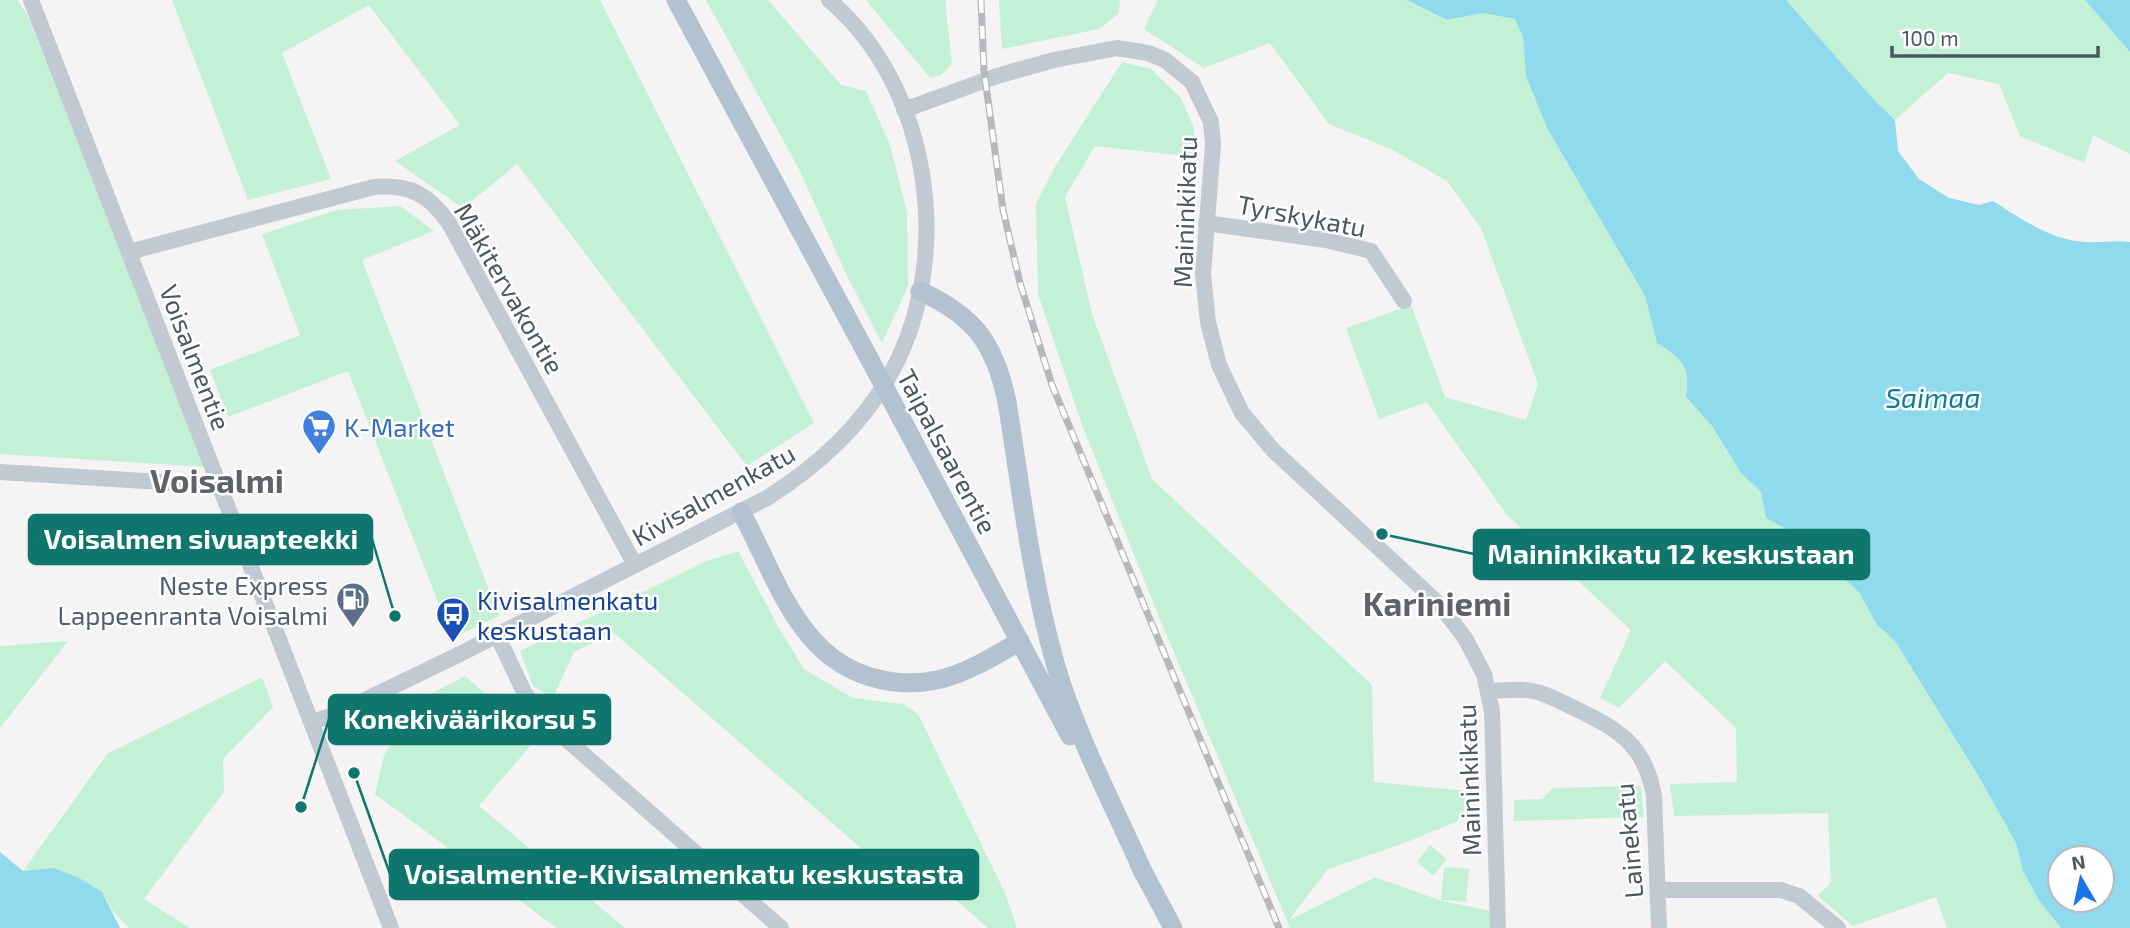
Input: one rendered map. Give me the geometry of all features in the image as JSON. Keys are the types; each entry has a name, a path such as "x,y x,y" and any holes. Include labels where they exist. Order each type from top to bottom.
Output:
{"main road":[{"name":"Taipalsaarentie","path":"676,0 1173,928"},
{"path":"920,291 967,318 992,351 1001,374 1037,585 1055,662 1068,702 1144,874"},
{"path":"741,512 800,622 832,659 855,671 885,682 938,680 1020,641"}],"street":[{"name":"Voisalmentie","path":"31,0 391,928"},
{"name":"Kivisalmenkatu","path":"312,722 336,714 497,635 767,498 813,467 869,408 888,379 902,349 920,291 926,234 925,190 913,133 890,78 873,49 829,0"},
{"name":"Maininkikatu","path":"904,110 962,88 1054,60 1117,48 1149,53 1180,70 1192,82 1211,122 1213,145 1203,274 1208,321 1219,365 1242,413 1273,450 1452,620 1477,656 1489,691 1494,743 1498,928"},
{"name":"Mäkitervakontie","path":"129,252 374,187 407,188 425,197 439,209 449,223 635,565"},
{"name":"Tyrskykatu","path":"1206,223 1326,240 1371,251 1404,301"},
{"path":"0,472 193,484 209,484 217,480"},
{"path":"497,635 525,694 548,723 781,928"},
{"name":"Lainekatu","path":"1489,691 1522,690 1546,695 1609,725 1631,742 1651,777 1654,796 1659,928"},
{"path":"1658,890 1782,890 1799,895 1838,928"}],"green space":[{"path":"0,0 17,0 28,16 206,467 0,454"},
{"path":"172,0 600,0 814,423 747,466 517,164 463,208 395,161 460,125 369,5 282,53 331,179 248,200"},
{"path":"706,0 768,0 841,85 866,91 890,145 907,213 908,286 882,343 847,276 799,169"},
{"path":"866,0 945,0 952,64 941,75 930,78"},
{"path":"999,0 1120,0 1119,13 1099,29 1002,49"},
{"path":"1158,0 1407,0 1447,20 1483,13 1515,19 1523,37 1526,76 1547,128 1645,296 1657,343 1682,364 1687,378 1686,397 1712,426 1741,473 1761,492 1766,518 1788,530 1859,592 1877,625 1895,641 1979,777 2016,843 2023,871 2046,909 2046,914 2050,914 2061,928 1947,928 1936,897 1853,926 1818,896 1831,882 1828,813 1674,816 1670,784 1737,782 1736,728 1665,661 1619,708 1600,698 1631,630 1506,514 1427,402 1379,419 1346,328 1411,305 1445,397 1526,420 1538,384 1481,228 1447,181 1393,150 1329,124 1270,43 1204,68 1144,29"},
{"path":"1786,0 2085,0 2130,52 2130,154 2093,135 2084,163 2020,136 1999,84 1948,73 1895,120"},
{"path":"1122,62 1151,69 1181,98 1194,128 1195,157 1095,146 1065,197 1092,314 1152,479 1372,685 1374,782 1478,792 1456,822 1328,869 1289,920 1375,877 1442,901 1492,911 1492,928 1290,928 1159,617 1082,425 1038,294 1036,204 1056,165"},
{"path":"400,206 434,231 362,260 499,616 452,638 348,371 228,417 210,370 300,335 262,234 337,210"},
{"path":"738,551 804,669 853,698 903,704 918,714 1005,893 1017,928 988,928 920,869 892,875 614,633 574,652 553,698 533,686 520,651 707,561"},
{"path":"68,641 0,728 0,646"},
{"path":"465,676 504,710 515,704 536,739 479,806 625,928 557,928 375,794 384,756 412,704"},
{"path":"262,677 273,707 223,759 224,792 144,899 190,928 129,928 112,910 102,892 23,871 107,754"},
{"path":"1641,786 1644,817 1514,821 1514,800 1542,799 1553,788"},
{"path":"1430,845 1447,859 1433,876 1417,862"},
{"path":"1444,867 1469,869 1466,902 1441,900"}],"water":[{"name":"Saimaa","path":"1407,0 1786,0 1895,120 1898,151 1919,179 1949,198 1979,205 1993,201 2037,228 2060,237 2085,242 2130,242 2130,928 2061,928 2050,914 2116,914 2116,844 2046,844 2046,909 2023,871 2016,843 1979,777 1895,641 1877,625 1859,592 1788,530 1766,518 1761,492 1741,473 1712,426 1686,397 1687,378 1682,364 1657,343 1645,296 1547,128 1526,76 1523,37 1515,19 1483,13 1447,20"},
{"path":"2085,0 2130,0 2130,52"},
{"path":"0,852 23,871 54,868 79,878 102,892 120,928 0,928"}],"railway":[{"path":"981,0 984,71 1003,210 1020,283 1052,385 1279,928"}],"place":[{"name":"K-Market","path":"319,456"},
{"name":"Maininkikatu 12 keskustaan","path":"1382,534"},
{"name":"Voisalmen sivuapteekki","path":"395,616"},
{"name":"Neste Express Lappeenranta Voisalmi","path":"353,629"},
{"name":"Kivisalmenkatu keskustaan","path":"453,644"},
{"name":"Voisalmentie-Kivisalmenkatu keskustasta","path":"354,773"},
{"name":"Konekiväärikorsu 5","path":"301,807"}],"district":[{"name":"Voisalmi","path":"217,480"},
{"name":"Kariniemi","path":"1437,603"}]}
